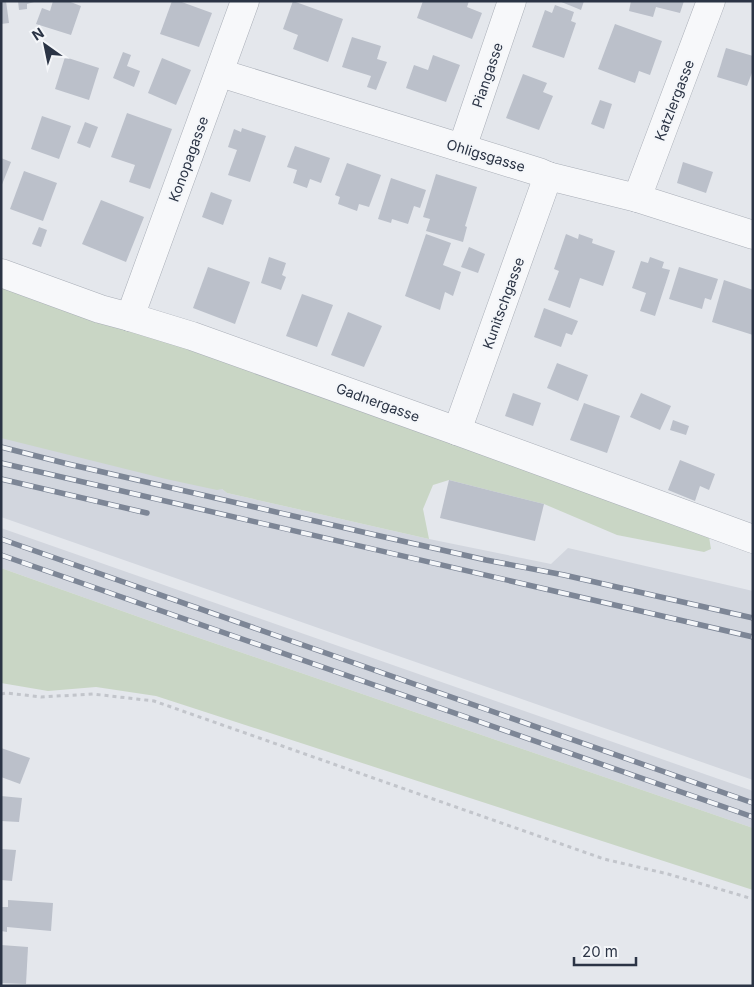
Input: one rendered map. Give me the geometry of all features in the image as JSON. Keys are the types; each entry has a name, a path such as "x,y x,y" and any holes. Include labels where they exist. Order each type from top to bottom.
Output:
{"street":[{"name":"Konopagasse","path":"130,316 245,1"},
{"name":"Piangasse","path":"462,148 512,1"},
{"name":"Katzlergasse","path":"636,198 712,1"},
{"name":"Ohligsgasse","path":"220,73 548,176 636,198 753,235"},
{"name":"Kunitschgasse","path":"457,430 548,176"},
{"name":"Gadnergasse","path":"1,273 100,310 130,316 192,336 457,430 753,539"}],"path":[{"path":"1,694 42,697 93,694 154,701 604,859 668,874 753,899"}],"shaded area":[{"path":"1,436 222,489 227,493 429,539 551,564 568,548 753,591 753,780 1,517"},
{"path":"1,528 753,791 753,828 1,568"}],"green space":[{"path":"1,282 458,445 709,537 711,549 704,552 617,535 544,504 449,480 433,485 423,509 429,539 227,493 222,489 217,490 166,479 1,438"},
{"path":"1,568 753,828 753,890 156,696 96,687 48,691 1,683"}],"building":[{"path":"1,1 6,1 9,23 1,24"},
{"path":"18,1 34,2 27,4 27,9 19,10"},
{"path":"53,1 68,1 81,6 71,35 36,24 42,8 50,11"},
{"path":"172,1 179,1 212,13 199,47 160,34"},
{"path":"293,1 343,19 328,62 293,49 298,35 283,29"},
{"path":"423,1 469,1 467,7 482,13 472,39 417,18"},
{"path":"559,1 584,1 581,10"},
{"path":"631,1 684,1 680,13 656,7 653,17 629,11"},
{"path":"555,5 574,12 571,21 576,23 564,58 532,47 545,10 552,13"},
{"path":"615,24 662,41 650,75 639,71 635,83 598,69"},
{"path":"352,37 381,46 377,59 387,62 376,90 367,87 371,76 342,67"},
{"path":"726,48 753,56 753,70 747,86 717,77"},
{"path":"123,52 131,55 127,66 140,71 134,87 113,78"},
{"path":"433,55 460,65 446,102 406,88 414,65 428,70"},
{"path":"65,57 99,68 89,100 55,89"},
{"path":"162,58 191,70 176,105 148,93"},
{"path":"523,74 547,83 543,92 553,96 539,130 506,118"},
{"path":"600,100 612,104 604,129 591,124"},
{"path":"127,113 172,129 150,189 129,182 135,165 111,157"},
{"path":"42,116 71,126 59,159 31,149"},
{"path":"85,122 98,127 90,148 77,143"},
{"path":"242,128 266,136 250,182 228,175 237,150 228,147 234,129 241,132"},
{"path":"295,146 330,158 321,183 310,179 307,188 293,183 297,170 287,167"},
{"path":"1,158 11,162 1,187"},
{"path":"683,162 713,172 706,193 677,183"},
{"path":"347,163 381,175 369,207 359,204 357,211 338,204 340,197 335,195"},
{"path":"24,171 57,183 43,221 10,209"},
{"path":"436,174 477,187 465,226 467,227 463,242 426,231 430,219 423,217"},
{"path":"391,178 426,190 420,208 414,206 408,224 392,219 391,223 378,219"},
{"path":"211,192 232,200 223,225 202,217"},
{"path":"101,200 144,217 126,262 82,244"},
{"path":"39,227 47,230 41,247 32,244"},
{"path":"426,234 451,243 443,265 461,272 453,296 445,292 440,310 405,296"},
{"path":"566,234 578,239 579,234 593,239 592,243 615,251 603,286 580,278 570,308 548,300 559,271 554,269"},
{"path":"469,247 485,254 478,273 461,267"},
{"path":"269,257 286,263 282,275 286,277 281,290 261,283"},
{"path":"650,257 664,262 662,268 670,270 655,316 640,311 646,293 632,288 641,261 648,263"},
{"path":"208,267 250,282 235,324 193,308"},
{"path":"679,267 718,279 711,300 705,298 702,309 669,299"},
{"path":"724,280 753,290 753,335 712,322"},
{"path":"302,294 333,305 317,347 286,336"},
{"path":"544,308 578,321 572,335 566,333 561,347 534,337"},
{"path":"348,312 382,326 364,367 331,355"},
{"path":"557,363 588,375 578,401 547,388"},
{"path":"513,393 541,403 533,426 505,416"},
{"path":"641,393 671,406 660,430 630,417"},
{"path":"584,403 620,416 607,453 570,440"},
{"path":"673,420 689,426 686,435 670,430"},
{"path":"680,460 715,474 709,490 700,486 695,501 668,490"},
{"path":"449,480 544,504 535,541 440,518"},
{"path":"1,748 30,758 20,784 1,777"},
{"path":"1,796 22,798 19,822 1,821"},
{"path":"1,849 16,850 12,881 1,880"},
{"path":"8,900 53,903 51,931 7,927 7,932 1,931 1,907 8,907"},
{"path":"1,945 28,947 26,984 1,983"}],"railway":[{"path":"1,447 380,536 753,618"},
{"path":"1,463 753,637"},
{"path":"1,479 147,513"},
{"path":"1,539 753,803"},
{"path":"1,555 753,817"}]}
